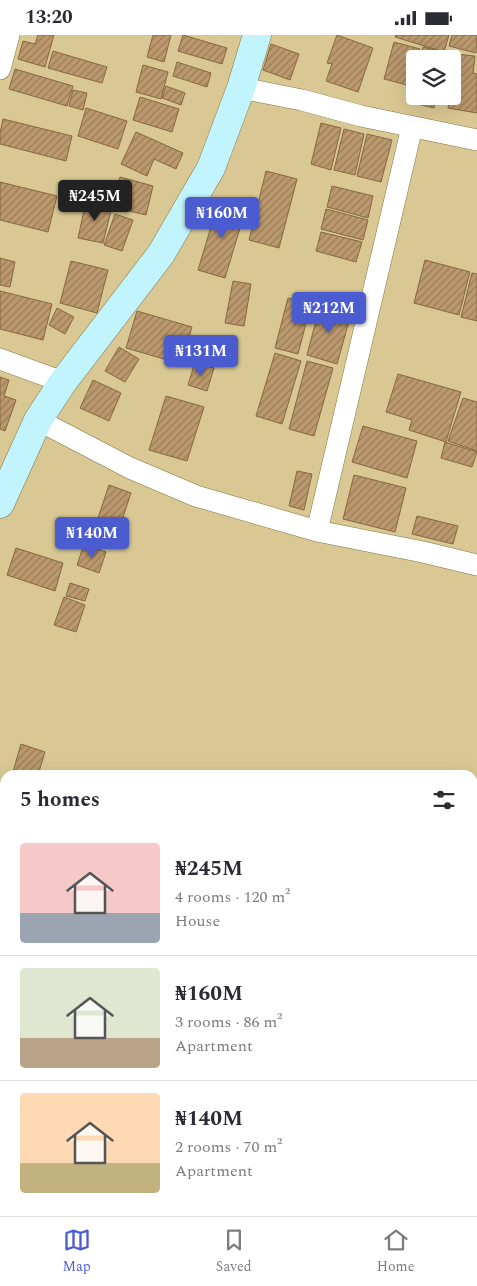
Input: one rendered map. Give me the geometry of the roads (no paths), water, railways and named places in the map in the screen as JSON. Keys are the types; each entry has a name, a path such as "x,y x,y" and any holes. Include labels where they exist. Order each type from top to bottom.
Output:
{"street":[{"path":"0,69 9,35"},
{"path":"0,504 38,420 63,382 161,254 212,168 241,88 257,35"},
{"path":"241,88 302,100 361,116 477,141"},
{"path":"317,531 412,127"},
{"path":"0,359 63,382"},
{"path":"38,420 130,468 196,496 317,531 477,565"}]}
